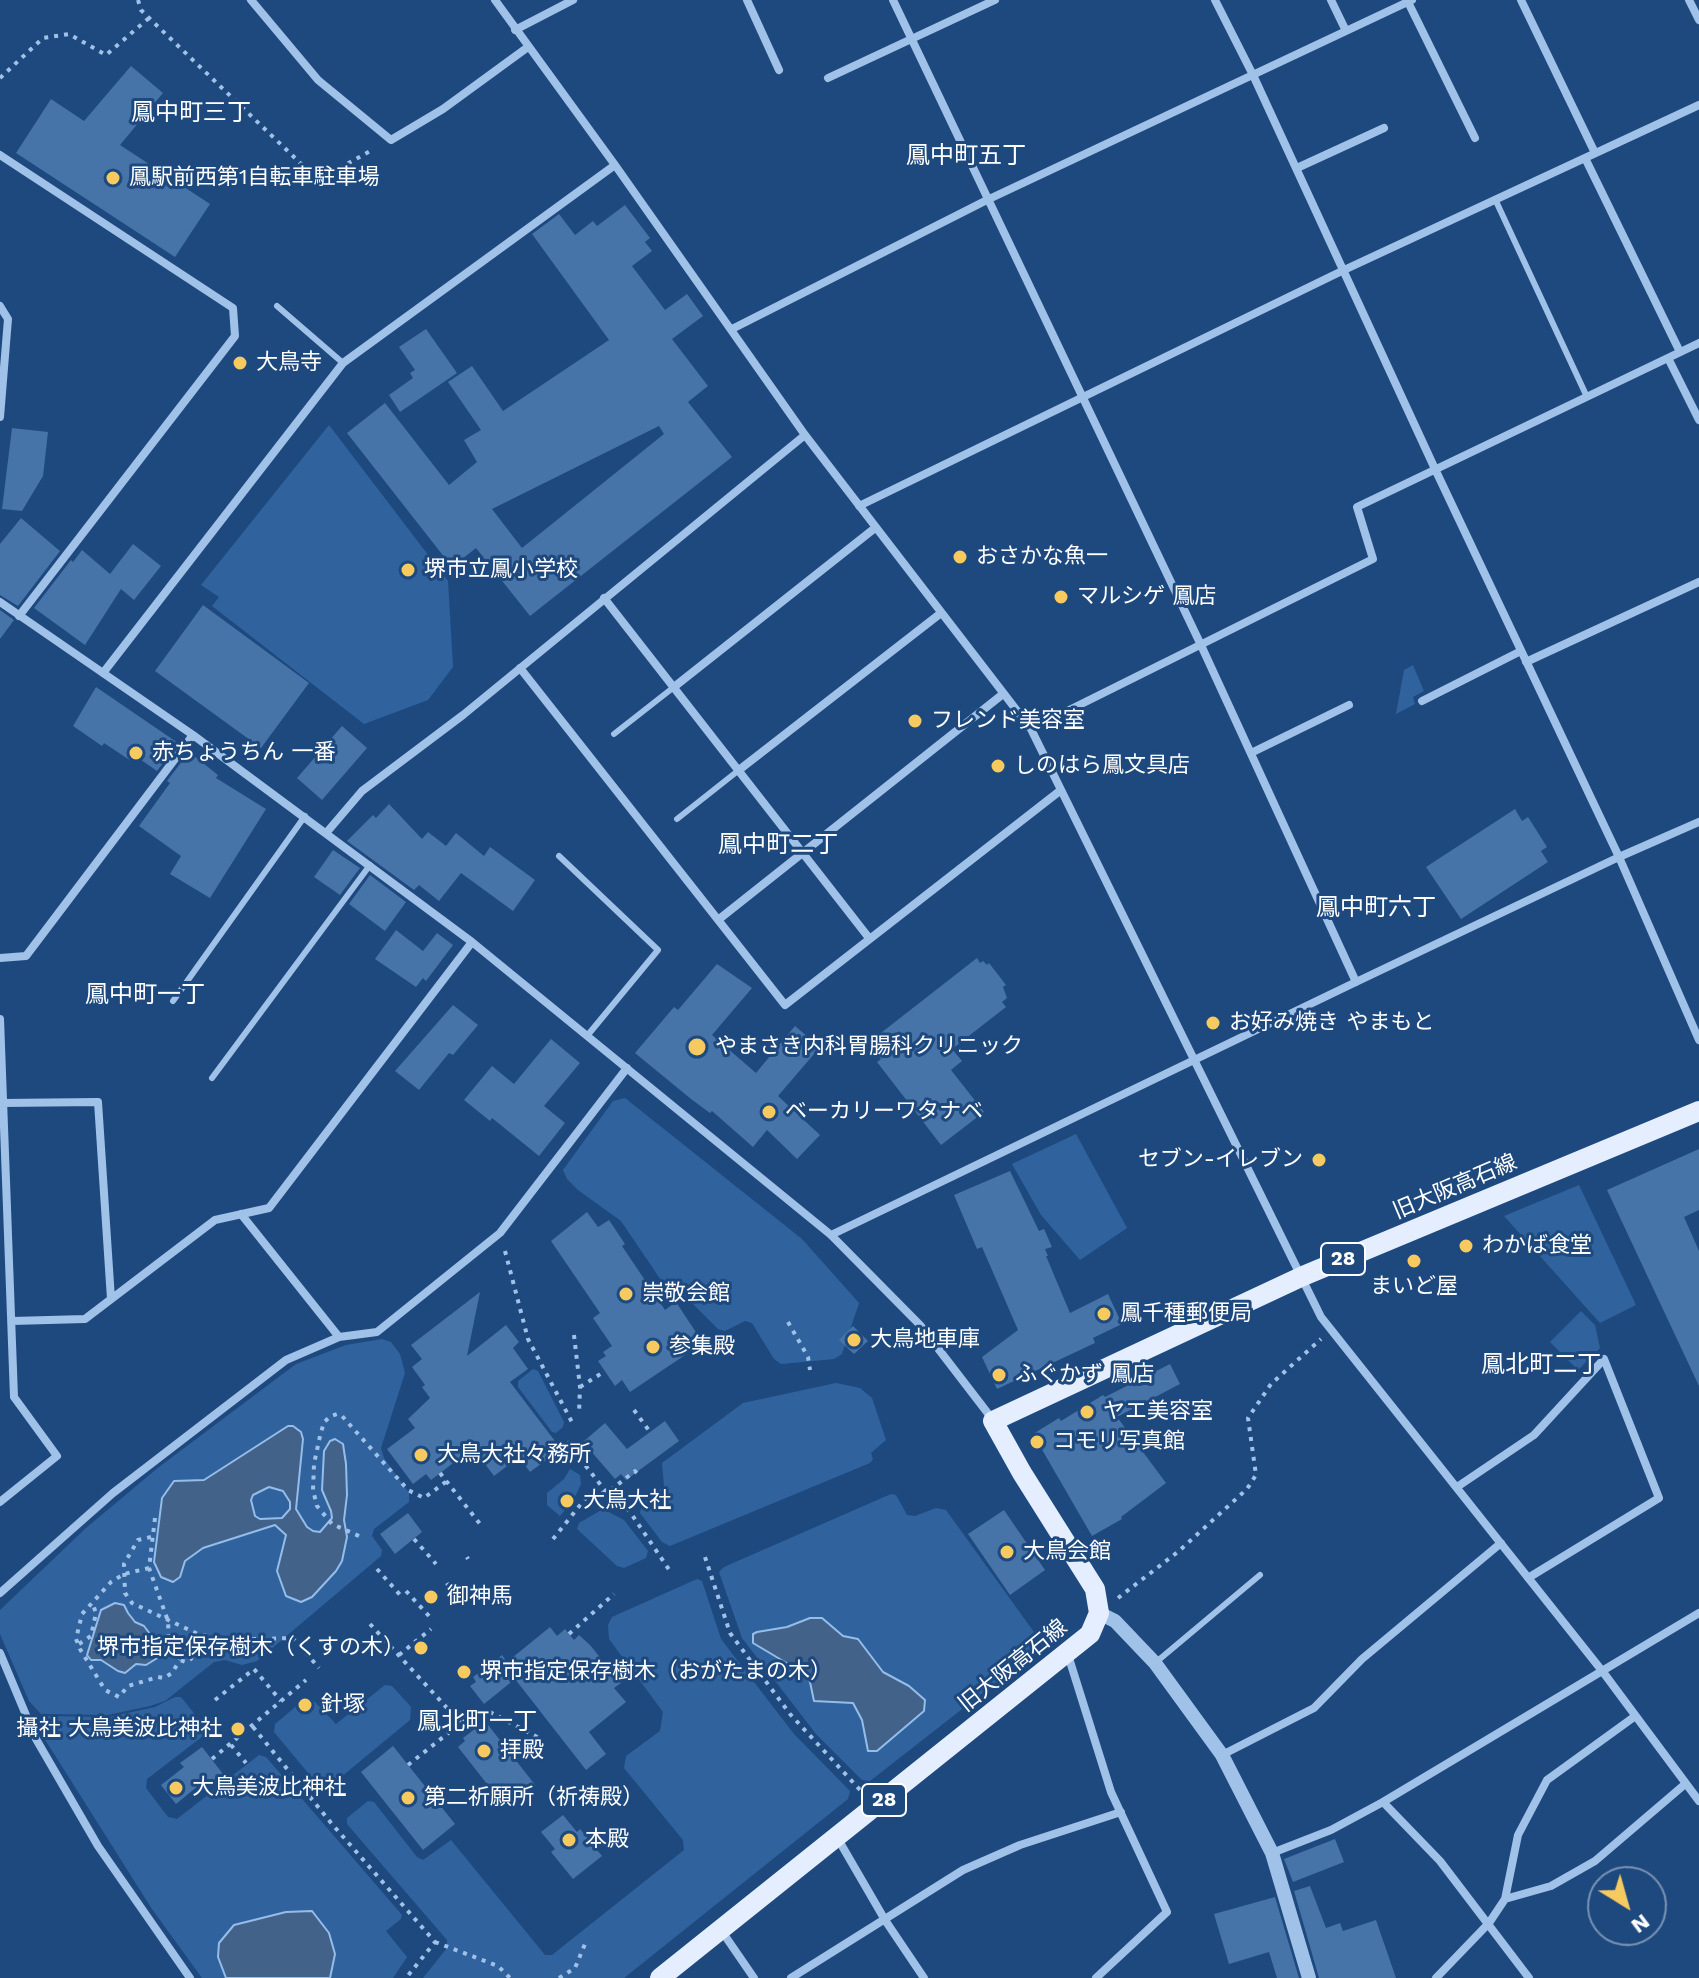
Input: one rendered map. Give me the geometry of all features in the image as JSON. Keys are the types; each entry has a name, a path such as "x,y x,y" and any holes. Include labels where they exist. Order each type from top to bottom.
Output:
{"main road":[{"name":"旧大阪高石線","path":"993,1421 1303,1276 1699,1111"},
{"path":"993,1421 1095,1589 1099,1613"},
{"name":"旧大阪高石線","path":"660,1978 1068,1654 1090,1634 1099,1613"}],"street":[{"path":"251,0 318,80 391,140 443,109 528,47"},
{"path":"495,0 805,435 1031,729 1321,1317 1603,1672 1684,1785 1699,1801"},
{"path":"515,30 573,0"},
{"path":"747,0 779,70"},
{"path":"893,0 1200,643 1356,982"},
{"path":"828,78 995,0"},
{"path":"1215,0 1297,168 1435,469 1619,857 1699,1040"},
{"path":"1331,0 1346,31"},
{"path":"1521,0 1595,153"},
{"path":"1689,0 1699,20"},
{"path":"732,329 987,200 1410,1 1475,138"},
{"path":"859,506 1344,270 1699,105"},
{"path":"1297,168 1384,128"},
{"path":"0,155 233,308 235,336 19,616"},
{"path":"1585,158 1680,352"},
{"path":"103,673 343,363 615,165"},
{"path":"0,306 8,319 0,417"},
{"path":"1031,729 1373,559 1357,507 1699,343"},
{"path":"1668,358 1699,420"},
{"path":"327,832 362,791 463,715 805,435"},
{"path":"674,687 875,528"},
{"path":"1526,662 1699,582"},
{"path":"604,598 869,938"},
{"path":"0,602 193,735 472,942 831,1235 920,1325 993,1421"},
{"path":"739,770 941,613"},
{"path":"1422,701 1521,651"},
{"path":"520,668 785,1005 1061,790"},
{"path":"718,920 1003,694"},
{"path":"1251,753 1349,705"},
{"path":"0,958 26,956 193,735"},
{"path":"831,1235 1356,982 1699,822"},
{"path":"12,1321 85,1319 215,1220 269,1208 472,942"},
{"path":"0,1019 14,1397 57,1456 0,1502"},
{"path":"0,1593 113,1493 286,1360 339,1337 377,1332 500,1233 627,1068"},
{"path":"2,1103 98,1102 111,1299"},
{"path":"241,1214 339,1337"},
{"path":"1457,1487 1534,1435 1604,1359 1659,1498 1528,1578"},
{"path":"1222,1755 1314,1708 1362,1659 1501,1543"},
{"path":"1099,1613 1115,1621 1155,1663 1222,1755 1272,1853 1309,1978"},
{"path":"1272,1853 1331,1830 1383,1802 1699,1613"},
{"path":"0,1653 36,1739 98,1846 190,1978"},
{"path":"1068,1654 1111,1792 1167,1912 1096,1978"},
{"path":"1436,1978 1489,1923 1505,1899 1518,1835 1547,1780 1634,1717"},
{"path":"1505,1899 1551,1886 1595,1861 1684,1785"},
{"path":"1383,1802 1440,1861 1529,1978"},
{"path":"791,1978 963,1870 1020,1845 1121,1812"},
{"path":"837,1837 885,1920 924,1978"},
{"path":"721,1930 754,1978"}],"lane":[{"path":"1495,199 1587,397"},
{"path":"277,306 343,363"},
{"path":"614,734 674,687"},
{"path":"677,819 739,770"},
{"path":"173,1001 305,816"},
{"path":"559,856 658,950 587,1036"},
{"path":"212,1078 370,865"},
{"path":"1155,1663 1260,1575"}],"path":[{"path":"138,0 141,10 318,180 391,140"},
{"path":"0,78 43,38 69,34 106,55 149,18"},
{"path":"500,1233 528,1339 574,1426"},
{"path":"788,1322 808,1357 810,1370"},
{"path":"1099,1613 1179,1551 1247,1489 1256,1475 1248,1418 1271,1384 1331,1329"},
{"path":"574,1335 580,1387 579,1414"},
{"path":"580,1387 605,1371"},
{"path":"634,1410 650,1432"},
{"path":"359,1536 328,1521 317,1506 313,1490 320,1436 324,1422 331,1416 342,1416 408,1490 424,1498 447,1481"},
{"path":"567,1442 607,1493 626,1506 670,1571"},
{"path":"553,1539 589,1494 607,1493 635,1471 640,1477"},
{"path":"440,1473 480,1524"},
{"path":"155,1518 149,1568 168,1621 169,1644 180,1660 186,1662 191,1659 198,1634"},
{"path":"151,1537 138,1540 124,1564 125,1593 132,1603 198,1634 226,1640 293,1638 319,1668"},
{"path":"414,1539 436,1564"},
{"path":"705,1557 730,1633 790,1714 865,1794"},
{"path":"149,1568 124,1574 111,1582 92,1602 82,1614 76,1639 78,1645 105,1690 119,1697 128,1686 164,1678 172,1673 180,1660"},
{"path":"377,1569 401,1596"},
{"path":"406,1591 429,1616"},
{"path":"569,1634 614,1594"},
{"path":"78,1645 91,1636 96,1613 92,1602"},
{"path":"370,1624 470,1733"},
{"path":"399,1655 431,1629"},
{"path":"215,1700 254,1669 281,1701"},
{"path":"212,1759 306,1680"},
{"path":"408,1765 461,1723 486,1710 539,1738"},
{"path":"253,1727 435,1942 498,1966 510,1978"},
{"path":"231,1745 246,1763"},
{"path":"406,1978 435,1942"},
{"path":"559,1978 575,1968 585,1944"}],"shaded area":[{"path":"329,425 448,581 453,667 428,700 364,724 212,606 219,597 201,585"},
{"path":"1413,665 1424,691 1413,697 1415,704 1396,714 1404,670"},
{"path":"625,1098 802,1239 859,1303 842,1354 834,1359 781,1364 774,1359 752,1323 745,1321 725,1331 718,1329 685,1296 669,1292 621,1221 567,1179 563,1170 613,1101"},
{"path":"1076,1134 1127,1228 1080,1260 1041,1215 1012,1164"},
{"path":"1579,1185 1636,1305 1600,1323 1504,1216"},
{"path":"1581,1311 1595,1325 1600,1348 1578,1370 1550,1342"},
{"path":"382,1339 391,1342 400,1354 405,1373 381,1448 384,1458 409,1493 409,1502 374,1529 372,1536 382,1550 381,1556 257,1661 242,1665 225,1660 214,1662 165,1701 150,1706 108,1715 41,1714 29,1701 0,1634 0,1610 86,1528 159,1467 296,1364 346,1345"},
{"path":"533,1369 538,1371 564,1422 556,1433 552,1432 518,1387 518,1381"},
{"path":"836,1383 860,1388 872,1398 886,1440 871,1453 873,1459 870,1463 670,1546 662,1542 640,1513 642,1504 664,1486 662,1463 743,1403"},
{"path":"288,1426 293,1426 301,1432 303,1439 296,1509 307,1527 320,1532 332,1518 322,1490 324,1451 335,1439 343,1444 347,1537 342,1561 336,1571 312,1597 301,1602 286,1596 277,1571 286,1535 275,1525 203,1548 185,1561 180,1577 173,1582 161,1577 154,1562 162,1498 174,1481 204,1480","holes":["269,1487 283,1491 290,1502 290,1509 282,1518 260,1519 255,1516 251,1500 253,1495"]},
{"path":"570,1469 580,1475 581,1484 560,1516 547,1505 547,1493 564,1479"},
{"path":"891,1494 896,1495 907,1515 915,1516 936,1508 946,1510 1039,1639 1039,1649 870,1781 862,1780 816,1734 742,1638 719,1572 724,1567"},
{"path":"603,1509 624,1520 648,1551 646,1558 624,1568 617,1566 577,1529 579,1523"},
{"path":"697,1579 702,1581 721,1639 794,1734 850,1791 848,1799 624,1978 423,1978 447,1948 447,1940 347,1824 347,1818 368,1801 374,1802 417,1857 423,1860 451,1840 545,1955 552,1955 684,1850 683,1840 624,1768 626,1756 660,1731 663,1712 609,1639 608,1625 612,1617"},
{"path":"115,1603 124,1605 135,1622 144,1626 162,1650 159,1657 146,1665 136,1664 125,1673 101,1660 91,1660 87,1655 101,1610"},
{"path":"810,1618 822,1618 843,1636 858,1639 883,1672 909,1686 925,1700 924,1711 877,1751 868,1751 862,1720 853,1703 814,1701 805,1674 753,1643 753,1634 757,1632 787,1627"},
{"path":"385,1685 392,1686 411,1707 410,1720 329,1787 319,1786 274,1732 275,1724 306,1698 312,1699 336,1724"},
{"path":"181,1697 205,1727 203,1736 147,1779 146,1788 168,1817 177,1819 259,1755 266,1757 402,1915 386,1931 407,1957 393,1978 202,1978 152,1909 39,1730 40,1720 46,1716 109,1717 155,1707"},
{"path":"312,1911 329,1933 335,1954 330,1978 226,1978 218,1957 219,1943 234,1925 286,1912"}],"building":[{"name":"鳳駅前西第1自転車駐車場","path":"131,66 163,93 120,145 210,204 175,257 16,153 51,99 84,121"},
{"path":"625,205 650,238 645,242 652,251 632,266 665,310 687,294 703,316 672,339 708,386 688,402 732,457 530,616 476,548 452,567 347,433 385,403 449,485 477,462 464,440 481,430 448,382 472,366 503,411 609,340 532,234 559,214 575,235 593,221 597,226","holes":["659,426 664,434 522,548 492,509"]},
{"path":"426,329 457,373 400,412 389,395 413,378 410,373 415,370 399,347"},
{"path":"12,428 48,432 43,476 22,511 2,509"},
{"path":"21,518 60,551 18,606 0,595 0,544"},
{"path":"133,544 161,566 134,600 121,589 85,645 34,608 82,550 110,574"},
{"path":"203,605 309,683 261,748 155,671"},
{"path":"0,610 14,620 0,639"},
{"path":"96,687 178,743 157,771 134,755 131,761 104,743 102,746 73,726"},
{"path":"342,726 367,748 322,800 297,778"},
{"path":"189,752 218,775 216,778 266,809 210,898 170,874 181,856 139,826"},
{"path":"389,804 422,839 428,832 446,846 456,833 484,856 490,847 535,880 513,911 461,873 439,901 419,885 414,890 347,841"},
{"path":"1515,809 1522,821 1528,817 1547,847 1541,851 1548,862 1461,919 1426,867"},
{"path":"333,850 360,868 340,895 314,877"},
{"path":"370,875 406,902 385,931 349,904"},
{"path":"396,930 423,951 437,933 453,945 426,981 423,978 416,987 375,959"},
{"path":"977,958 980,963 989,963 1006,985 1003,987 1007,998 1002,1002 1006,1007 952,1049 962,1061 951,1070 984,1112 941,1145 877,1062 881,1059 868,1043"},
{"path":"717,964 752,988 712,1035 756,1073 795,1026 820,1047 778,1096 820,1135 797,1159 767,1130 753,1147 712,1111 710,1113 691,1099 635,1053 674,1007 678,1010"},
{"path":"453,1005 478,1025 453,1055 449,1053 419,1090 395,1071"},
{"path":"551,1039 580,1063 544,1106 565,1123 539,1156 464,1100 492,1066 514,1084"},
{"path":"1699,1149 1699,1210 1684,1217 1699,1251 1699,1386 1607,1190"},
{"path":"1010,1171 1039,1231 1044,1229 1052,1247 1045,1249 1046,1256 1070,1313 1108,1294 1122,1324 1093,1338 1095,1343 997,1389 982,1357 1018,1330 982,1247 977,1249 954,1195"},
{"path":"587,1212 598,1227 609,1220 625,1244 622,1246 665,1310 676,1302 703,1343 630,1392 622,1380 615,1386 598,1361 606,1356 603,1352 612,1346 593,1318 600,1313 551,1241"},
{"path":"480,1292 467,1356 506,1325 519,1342 513,1348 528,1369 510,1382 561,1449 530,1472 519,1457 494,1476 473,1448 431,1480 426,1474 413,1484 387,1449 415,1428 408,1419 430,1398 412,1367 422,1359 411,1345"},
{"name":"大鳥地車庫","path":"853,1326 868,1341 854,1354 839,1340"},
{"path":"1170,1364 1180,1384 1117,1417 1166,1483 1122,1519 1092,1536 1033,1434 1103,1395 1105,1397"},
{"path":"665,1421 679,1441 626,1480 621,1474 615,1479 583,1442 605,1423 627,1449"},
{"name":"大鳥会館","path":"1004,1510 1045,1570 1010,1595 968,1534"},
{"path":"408,1513 422,1532 395,1554 380,1534"},
{"path":"550,1627 557,1636 565,1629 574,1640 579,1635 590,1645 621,1683 614,1688 626,1702 589,1732 606,1754 586,1770 515,1679 484,1704 470,1686 476,1682 473,1677 502,1655 507,1662"},
{"path":"485,1721 536,1786 510,1806 501,1795 498,1798 458,1747 465,1741 463,1738"},
{"name":"第二祈願所（祈祷殿）","path":"393,1746 455,1824 423,1850 361,1772"},
{"path":"202,1747 223,1774 201,1790 198,1786 176,1804 161,1785 184,1767 180,1763"},
{"name":"本殿","path":"563,1815 577,1832 580,1829 602,1856 573,1879 551,1852 555,1849 541,1832"},
{"path":"1335,1839 1344,1862 1293,1882 1284,1859"},
{"path":"1310,1886 1326,1928 1340,1923 1343,1931 1376,1920 1396,1978 1319,1978 1294,1891"},
{"path":"1275,1897 1299,1978 1277,1978 1269,1952 1229,1964 1214,1914"}],"place":[{"name":"鳳駅前西第1自転車駐車場","path":"113,178"},
{"name":"大鳥寺","path":"240,363"},
{"name":"おさかな魚一","path":"960,557"},
{"name":"堺市立鳳小学校","path":"408,570"},
{"name":"マルシゲ 鳳店","path":"1061,597"},
{"name":"フレンド美容室","path":"915,721"},
{"name":"赤ちょうちん 一番","path":"136,753"},
{"name":"しのはら鳳文具店","path":"998,766"},
{"name":"お好み焼き やまもと","path":"1213,1023"},
{"name":"やまさき内科胃腸科クリニック","path":"697,1047"},
{"name":"ベーカリーワタナベ","path":"769,1112"},
{"name":"セブン-イレブン","path":"1319,1160"},
{"name":"わかば食堂","path":"1466,1246"},
{"name":"まいど屋","path":"1414,1261"},
{"name":"崇敬会館","path":"626,1294"},
{"name":"鳳千種郵便局","path":"1104,1314"},
{"name":"大鳥地車庫","path":"854,1340"},
{"name":"参集殿","path":"653,1347"},
{"name":"ふぐかず 鳳店","path":"999,1375"},
{"name":"ヤエ美容室","path":"1087,1412"},
{"name":"コモリ写真館","path":"1037,1442"},
{"name":"大鳥大社々務所","path":"421,1455"},
{"name":"大鳥大社","path":"567,1501"},
{"name":"大鳥会館","path":"1007,1552"},
{"name":"御神馬","path":"431,1597"},
{"name":"堺市指定保存樹木（くすの木）","path":"421,1648"},
{"name":"堺市指定保存樹木（おがたまの木）","path":"464,1672"},
{"name":"針塚","path":"305,1705"},
{"name":"攝社 大鳥美波比神社","path":"238,1729"},
{"name":"拝殿","path":"484,1751"},
{"name":"大鳥美波比神社","path":"176,1788"},
{"name":"第二祈願所（祈祷殿）","path":"408,1798"},
{"name":"本殿","path":"569,1840"}],"district":[{"name":"鳳中町三丁","path":"191,113"},
{"name":"鳳中町五丁","path":"966,156"},
{"name":"鳳中町二丁","path":"778,845"},
{"name":"鳳中町六丁","path":"1376,908"},
{"name":"鳳中町一丁","path":"145,995"},
{"name":"鳳北町二丁","path":"1541,1365"},
{"name":"鳳北町一丁","path":"477,1722"}]}
